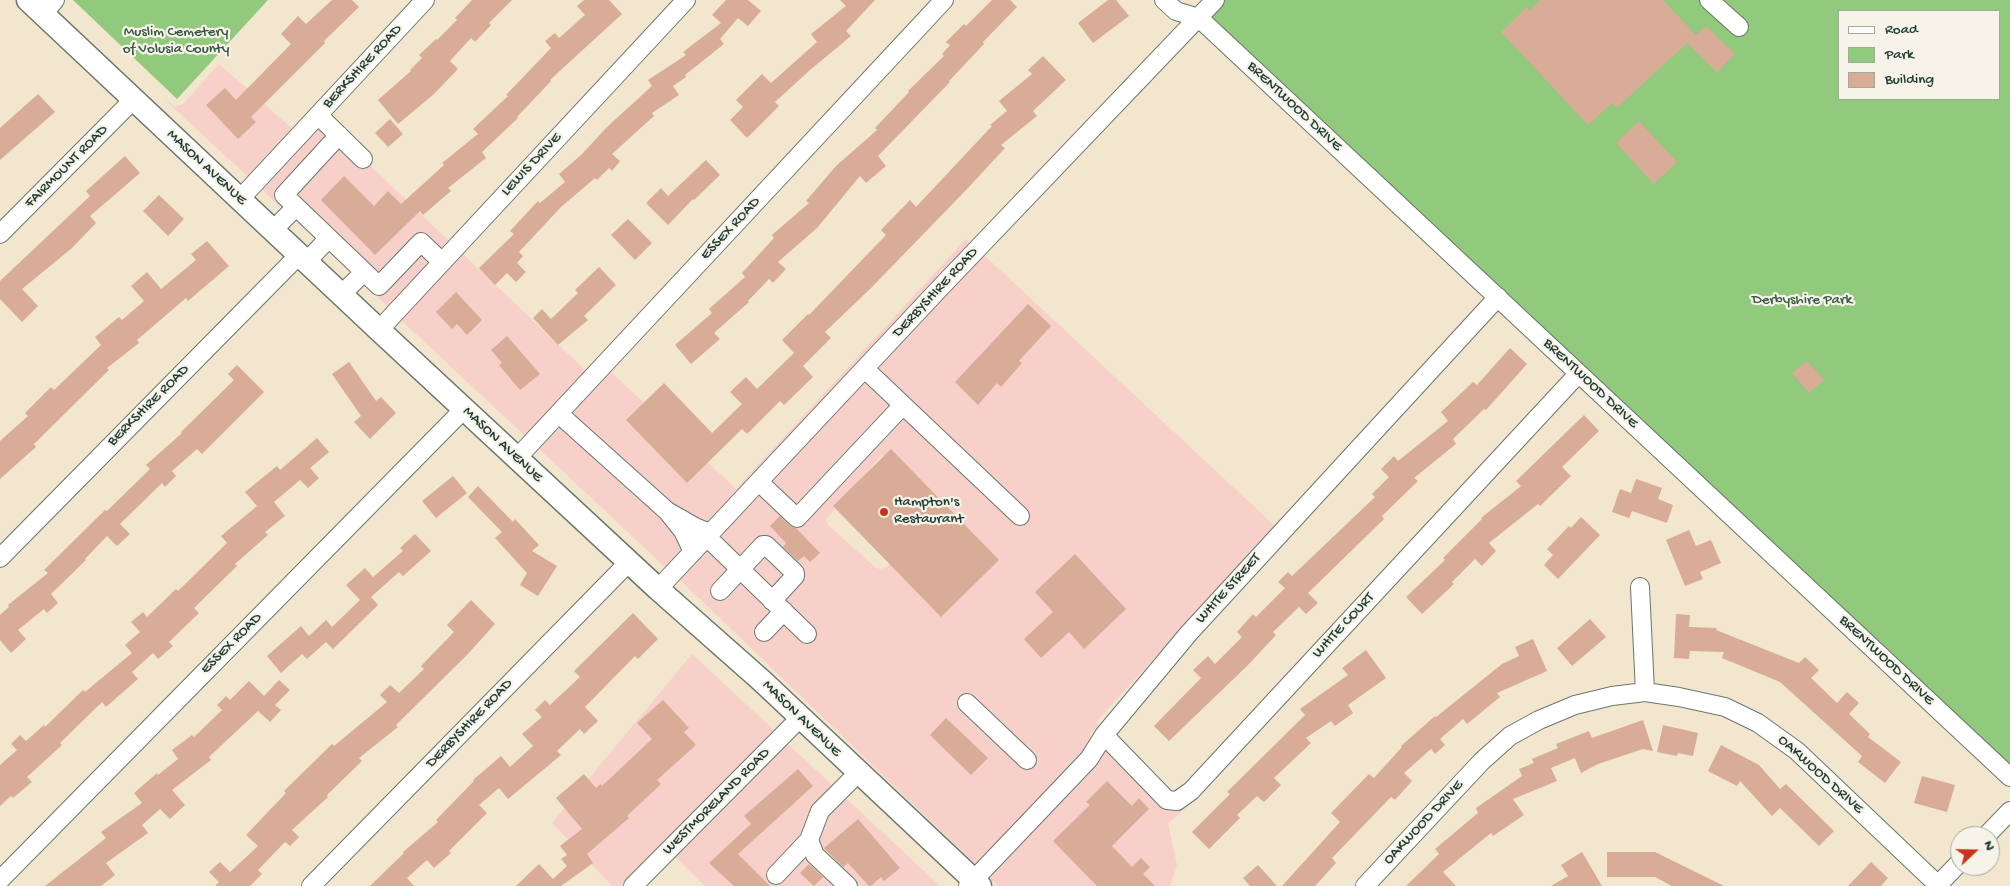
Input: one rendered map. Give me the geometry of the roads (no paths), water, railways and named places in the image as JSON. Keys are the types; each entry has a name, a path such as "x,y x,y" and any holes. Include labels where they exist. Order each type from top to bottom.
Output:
{"main road":[{"name":"MASON AVENUE","path":"42,5 133,100 658,589 800,718 974,884"}],"street":[{"name":"BERKSHIRE ROAD","path":"240,199 425,0"},
{"name":"LEWIS DRIVE","path":"379,330 686,0"},
{"name":"ESSEX ROAD","path":"517,458 944,0"},
{"name":"BRENTWOOD DRIVE","path":"1164,0 1176,11 1199,18 2010,777"},
{"name":"DERBYSHIRE ROAD","path":"658,589 1215,0"},
{"path":"1709,0 1739,27"},
{"name":"FAIRMOUNT ROAD","path":"0,234 133,100"},
{"path":"318,115 363,159"},
{"path":"339,135 284,196 379,286 420,242 442,262"},
{"path":"273,230 296,207"},
{"name":"BERKSHIRE ROAD","path":"0,558 303,259 329,238"},
{"path":"342,295 364,272"},
{"name":"WHITE STREET","path":"974,884 1089,759 1104,734 1189,633 1498,297"},
{"path":"865,369 1020,516"},
{"name":"WHITE COURT","path":"1104,734 1167,800 1177,801 1191,791 1578,374"},
{"path":"759,482 797,518 903,405"},
{"name":"ESSEX ROAD","path":"0,880 464,409"},
{"path":"558,414 667,511 683,531 693,552"},
{"path":"667,511 709,535 740,570 807,634"},
{"path":"720,591 763,545 766,545 795,572 795,576 764,632"},
{"name":"DERBYSHIRE ROAD","path":"311,886 629,562"},
{"path":"1640,587 1645,692"},
{"name":"OAKWOOD DRIVE","path":"1365,886 1482,761 1510,736 1539,720 1575,705 1612,696 1645,692 1725,707 1758,723 1797,751 1938,885"},
{"path":"968,703 1027,760"},
{"name":"WESTMORELAND ROAD","path":"633,886 800,718"},
{"path":"776,875 809,840 820,811 858,773"},
{"path":"1996,826 2010,811"},
{"path":"809,840 815,855 848,886"},
{"path":"1938,885 1950,872"}],"place":[{"name":"Hampton's Restaurant","path":"884,512"}],"park label":[{"name":"Muslim Cemetery of Volusia County","path":"176,42"},
{"name":"Derbyshire Park","path":"1802,301"}]}
